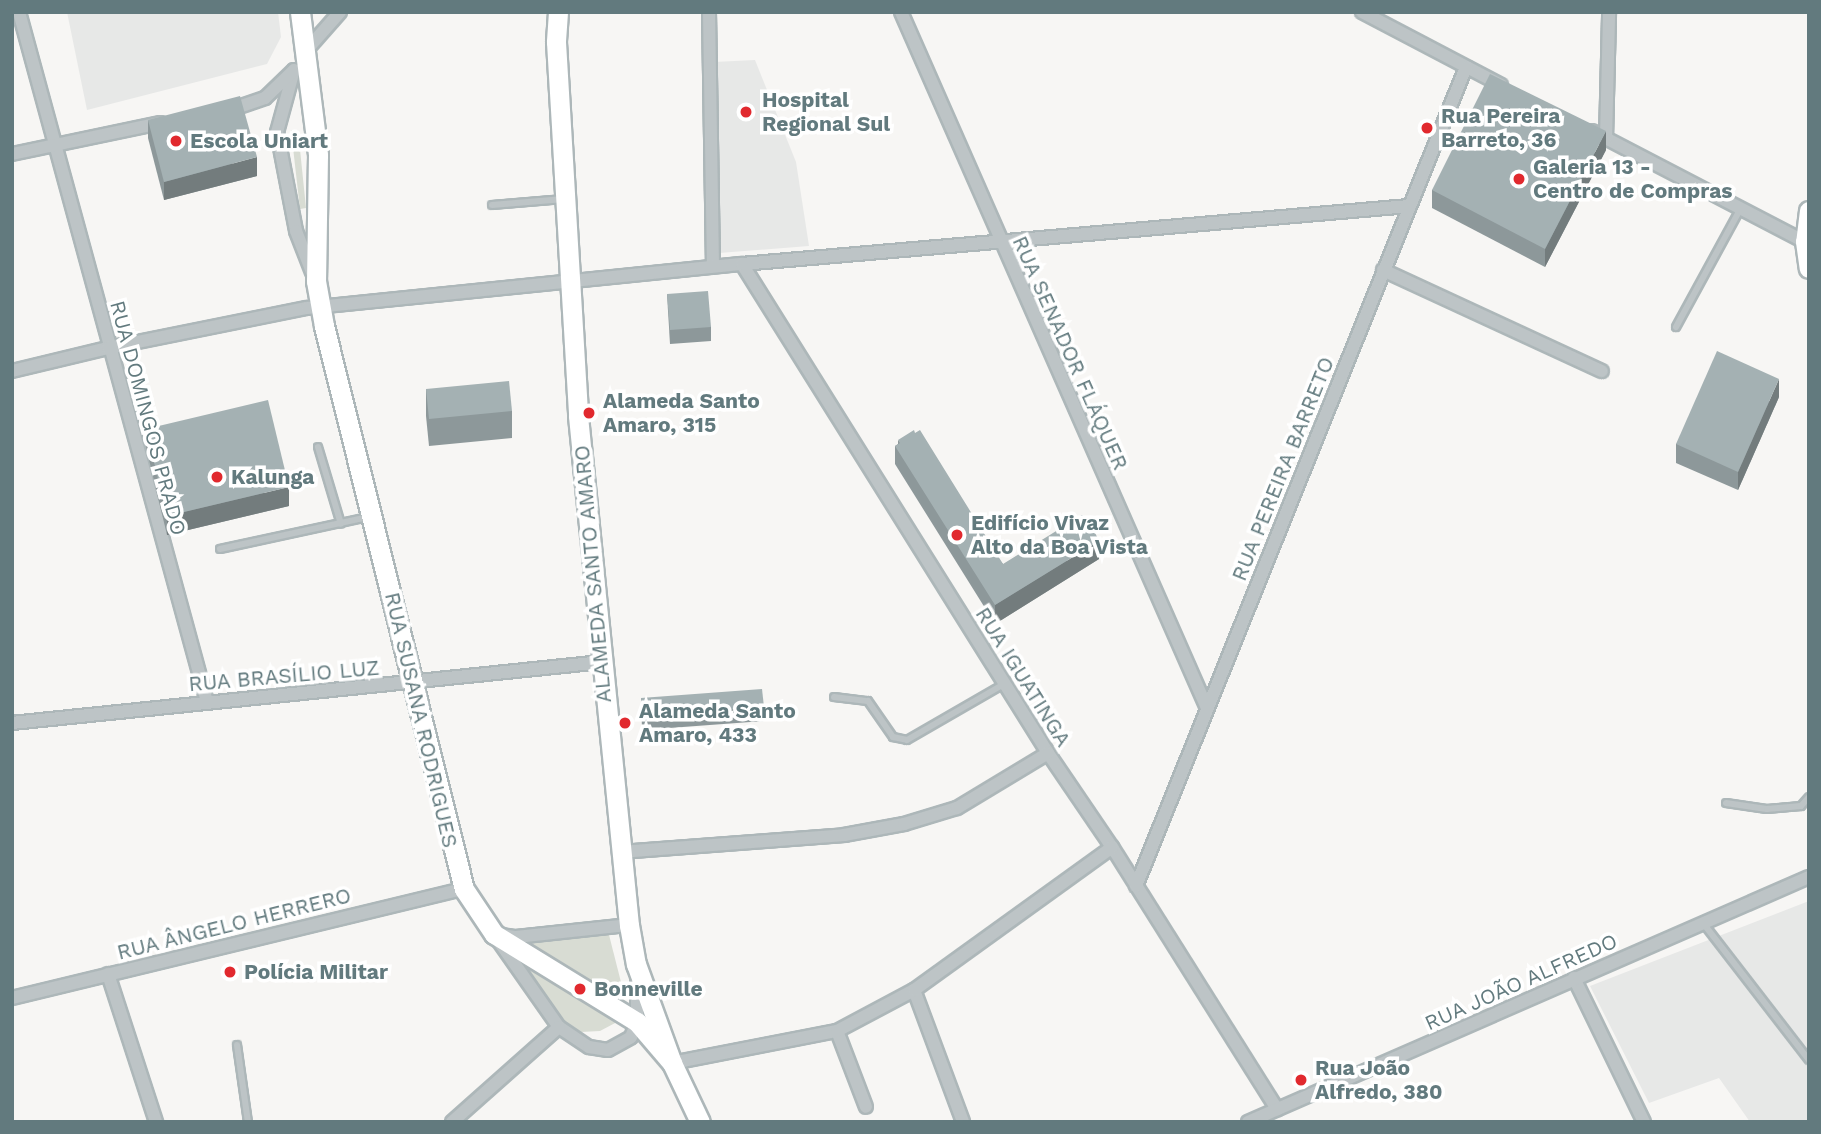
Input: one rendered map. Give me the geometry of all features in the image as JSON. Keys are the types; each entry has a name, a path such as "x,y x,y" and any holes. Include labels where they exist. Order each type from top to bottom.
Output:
{"main road":[{"path":"300,12 305,51"},
{"name":"ALAMEDA SANTO AMARO","path":"558,12 556,42 585,500 629,925 636,964 673,1063 700,1122"},
{"name":"RUA SUSANA RODRIGUES","path":"305,51 318,155 316,281 411,683 464,889 494,934 637,1022 673,1063"}],"street":[{"name":"RUA DOMINGOS PRADO","path":"19,12 108,348 207,702"},
{"path":"305,51 340,12"},
{"path":"709,12 712,266"},
{"name":"RUA SENADOR FLÁQUER","path":"901,12 1000,243 1207,709"},
{"path":"1362,12 1511,90"},
{"path":"1606,139 1609,12"},
{"name":"RUA SUSANA RODRIGUES","path":"305,51 294,70 277,132 296,231 316,281"},
{"name":"RUA PEREIRA BARRETO","path":"1136,886 1465,67"},
{"path":"215,113 242,108 265,98 294,70"},
{"path":"12,153 174,121"},
{"path":"1578,124 1807,243"},
{"path":"12,371 108,348 321,307 712,266 1409,206"},
{"path":"1809,211 1809,269"},
{"name":"RUA IGUATINGA","path":"741,264 1048,754 1112,847 1277,1109"},
{"path":"1383,270 1602,370"},
{"name":"RUA BRASÍLIO LUZ","path":"12,723 602,662"},
{"path":"620,852 844,835 904,824 957,808 1048,754"},
{"path":"673,1063 837,1031 914,990 1112,847"},
{"name":"RUA JOÃO ALFREDO","path":"1248,1122 1809,877"},
{"name":"RUA ÂNGELO HERRERO","path":"12,998 464,889"},
{"path":"494,934 516,937 629,925"},
{"path":"494,934 559,1027 589,1047 608,1050 631,1037 637,1022 636,964"},
{"path":"108,974 156,1122"},
{"path":"1574,978 1644,1122"},
{"path":"914,990 963,1122"},
{"path":"452,1122 559,1027"},
{"path":"837,1031 866,1107"}],"lane":[{"path":"492,205 565,198"},
{"path":"1676,327 1741,208"},
{"path":"318,447 341,524"},
{"path":"220,549 373,515"},
{"path":"834,697 868,701 893,737 907,740 1004,684"},
{"path":"1726,803 1766,809 1801,806 1809,797"},
{"path":"1703,923 1809,1060"},
{"path":"237,1045 248,1122"}],"shaded area":[{"path":"67,12 278,12 281,37 267,64 87,110"},
{"name":"Hospital Regional Sul","path":"755,60 796,162 809,246 719,253 714,62"},
{"path":"291,130 298,130 306,208 300,209"},
{"path":"1809,901 1809,1122 1750,1122 1719,1078 1649,1103 1590,986"},
{"path":"607,927 624,994 623,1010 617,1022 600,1031 581,1032 559,1023 504,942"}],"building":[{"name":"Galeria 13 - Centro de Compras","path":"1490,74 1606,131 1545,249 1432,190"},
{"path":"240,96 257,157 164,182 148,120"},
{"path":"708,291 711,327 670,330 667,294"},
{"path":"1717,351 1779,379 1738,472 1676,444"},
{"path":"509,381 512,411 429,419 426,389"},
{"name":"Kalunga","path":"268,400 289,487 167,516 146,429"},
{"path":"914,430 915,433 920,430 1003,564 1082,515 1084,518 1087,516 1099,541 995,605 895,446 900,443 898,440"},
{"path":"762,689 764,707 642,716 641,698"}],"place":[{"name":"Hospital Regional Sul","path":"746,112"},
{"name":"Rua Pereira Barreto, 36","path":"1427,128"},
{"name":"Escola Uniart","path":"176,141"},
{"name":"Galeria 13 - Centro de Compras","path":"1519,179"},
{"name":"Alameda Santo Amaro, 315","path":"589,413"},
{"name":"Kalunga","path":"217,477"},
{"name":"Edifício Vivaz Alto da Boa Vista","path":"957,535"},
{"name":"Alameda Santo Amaro, 433","path":"625,723"},
{"name":"Polícia Militar","path":"230,972"},
{"name":"Bonneville","path":"580,989"},
{"name":"Rua João Alfredo, 380","path":"1301,1080"}]}
